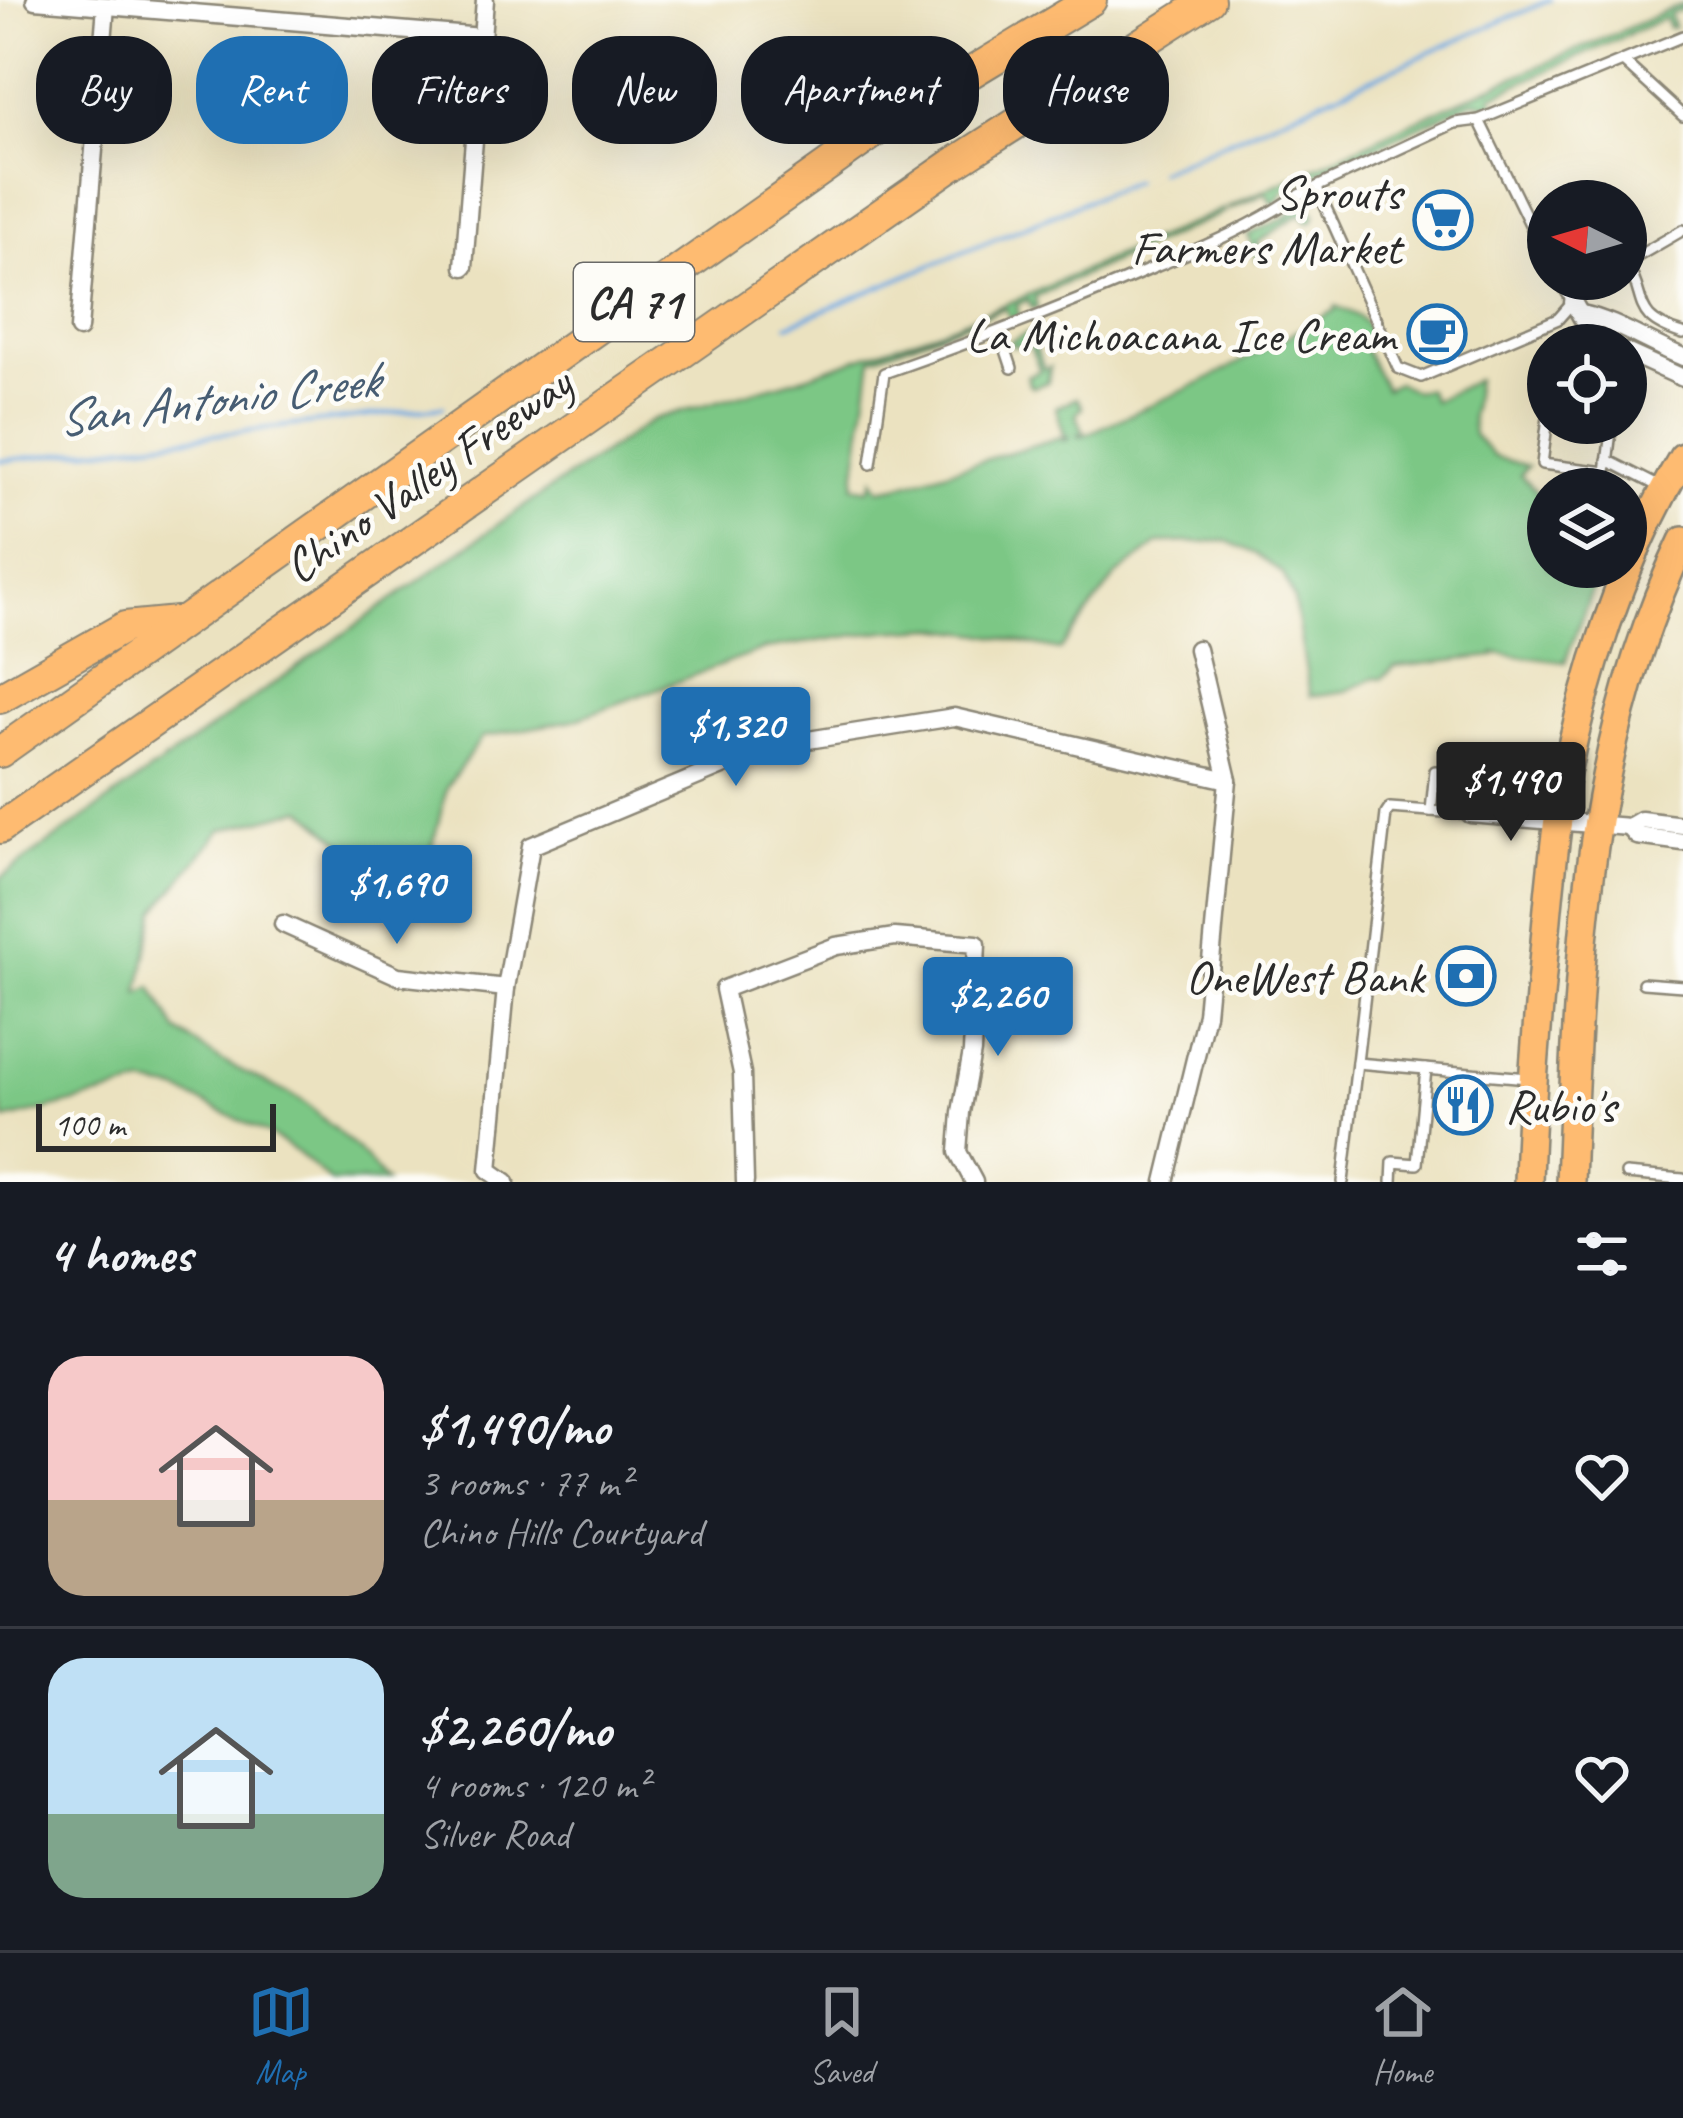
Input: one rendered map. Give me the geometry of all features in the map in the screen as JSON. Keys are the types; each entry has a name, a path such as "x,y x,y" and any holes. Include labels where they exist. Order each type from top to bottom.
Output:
{"highway":[{"name":"Chino Valley Freeway","path":"0,752 886,124 1091,0"},
{"name":"Chino Valley Freeway","path":"0,828 952,164 1209,0"},
{"path":"1181,19 1216,11 1235,0"},
{"path":"0,698 124,627 183,621"}],"main road":[{"path":"1528,1182 1533,1078 1558,821 1573,745 1597,657 1632,561 1683,457"},
{"path":"1570,1182 1578,1008 1595,824 1621,705 1645,631 1683,541"}],"street":[{"path":"35,0 458,36"},
{"path":"482,36 485,0"},
{"path":"79,329 106,6"},
{"path":"464,267 474,144"},
{"path":"1578,308 1587,324"},
{"path":"1647,348 1683,357"},
{"path":"1647,362 1683,378"},
{"path":"1165,1182 1206,1014 1228,780 1197,649"},
{"path":"506,1182 489,1170 506,988 531,846 770,746 954,717 1228,780"},
{"path":"1470,814 1629,826 1641,820 1683,825"},
{"path":"1629,826 1637,836 1683,842"},
{"path":"283,924 398,976 506,988"},
{"path":"745,1182 742,1073 724,989 836,946 896,937 976,944 972,1052 958,1152 974,1182"}],"lane":[{"path":"871,464 884,373 1000,332 1184,254 1455,123 1479,119 1683,35"},
{"path":"1623,61 1683,116"},
{"path":"1479,119 1527,218"},
{"path":"1317,188 1398,368 1421,377 1558,319 1578,308 1582,300"},
{"path":"1647,251 1683,230"},
{"path":"1572,300 1578,308"},
{"path":"1638,300 1654,323 1683,334"},
{"path":"1000,332 1012,368"},
{"path":"1545,444 1542,464 1606,472 1609,444"},
{"path":"1607,460 1665,490"},
{"path":"1431,811 1435,771 1508,778"},
{"path":"1343,1182 1386,814 1390,808 1470,814 1473,774"},
{"path":"1642,983 1683,986"},
{"path":"1357,1063 1533,1078"},
{"path":"1392,1182 1394,1162 1417,1164 1426,1069"},
{"path":"1626,1174 1683,1179"}],"green space":[{"path":"1683,4 1683,9 1670,15 1674,27 1669,28 1665,18 1492,96 1494,106 1474,101 1286,188 1275,204 1267,193 1229,210 1456,102"},
{"path":"1309,202 1313,221 1307,222 1301,213 1257,243 1265,255 1257,260 1248,235"},
{"path":"1225,212 1035,297 1037,308 1028,300 1017,305 1019,316 1010,319 1005,308 872,358 854,486 870,489 874,479 879,489 897,486 1061,437 1069,439 1056,407 1077,398 1082,408 1076,414 1084,432 1080,437 1211,378 1336,306 1358,317 1370,330 1373,336 1361,343 1385,389 1397,383 1414,391 1427,389 1433,401 1476,380 1473,435 1494,457 1528,466 1520,475 1527,482 1527,588 1593,588 1565,662 1495,653 1395,667 1381,679 1346,691 1310,696 1294,600 1283,574 1227,541 1159,543 1116,576 1060,650 935,628 765,649 573,720 482,737 447,787 422,889 388,880 303,809 221,830 156,911 139,993 152,987 177,1031 220,1060 303,1101 386,1182 331,1182 270,1135 178,1091 144,1085 5,1120 0,1100 0,878 654,419 797,379 1016,300"},
{"path":"1039,328 1044,333 1032,339 1044,369 1050,367 1048,382 1033,387 1027,376 1040,371 1028,342 1013,347 1010,341"}],"waterway":[{"name":"San Antonio Creek","path":"1159,171 1550,0"},
{"name":"San Antonio Creek","path":"788,325 1134,181"},
{"name":"San Antonio Creek","path":"0,461 443,407"}],"place":[{"name":"Sprouts Farmers Market","path":"1443,220"},
{"name":"La Michoacana Ice Cream","path":"1437,334"},
{"name":"OneWest Bank","path":"1466,976"},
{"name":"Rubio's","path":"1463,1105"}]}
